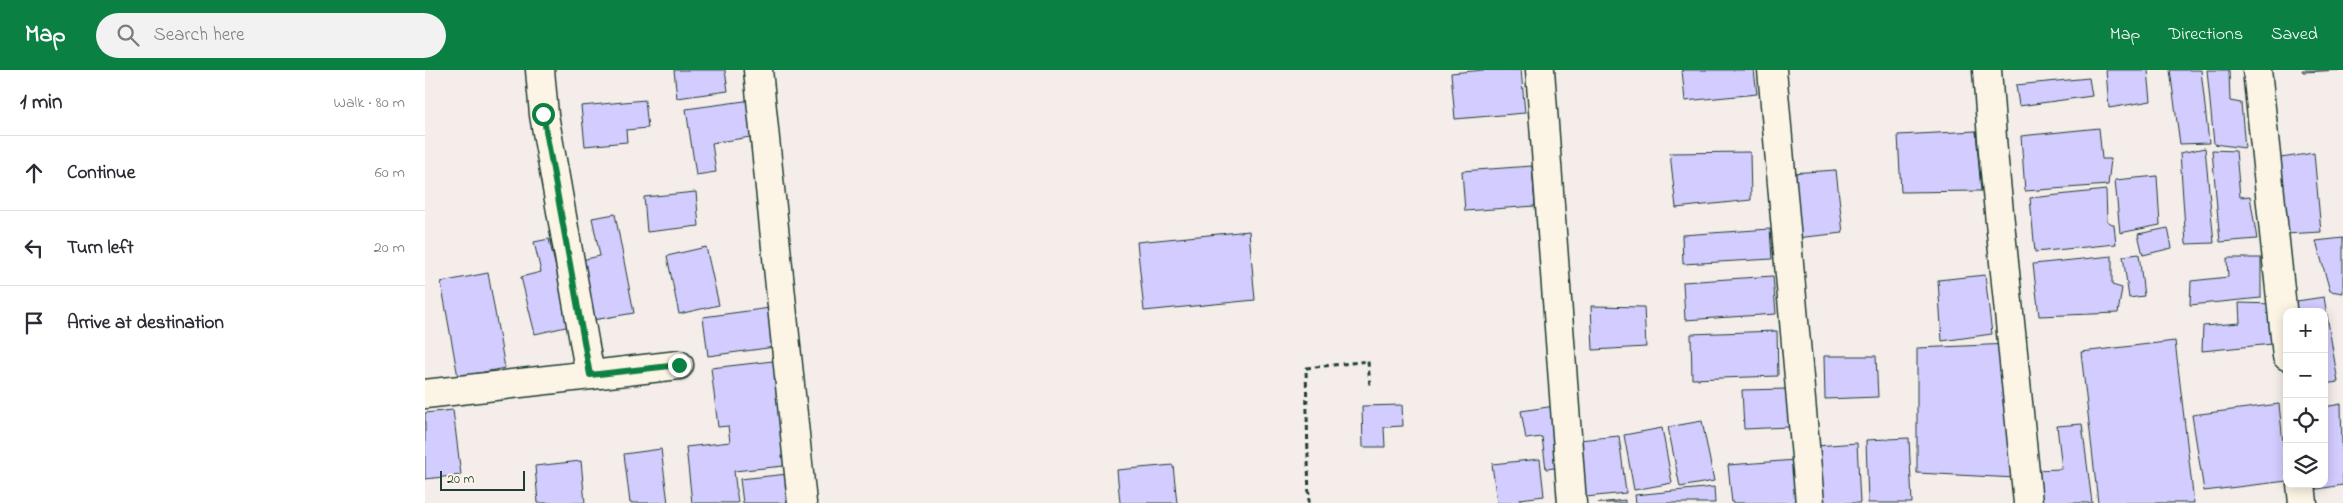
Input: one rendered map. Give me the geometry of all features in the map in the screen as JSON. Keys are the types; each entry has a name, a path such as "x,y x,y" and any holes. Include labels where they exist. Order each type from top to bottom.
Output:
{"street":[{"path":"540,70 543,114 590,375"},
{"path":"759,70 802,503"},
{"path":"1540,70 1572,503"},
{"path":"1772,70 1810,503"},
{"path":"1987,70 1993,152 2029,503"},
{"path":"2257,70 2287,353"},
{"path":"425,394 679,365"},
{"path":"2301,488 2303,503"}],"path":[{"path":"1309,503 1306,368 1368,361 1370,387"}],"building":[{"path":"674,70 725,70 728,91 677,98"},
{"path":"1484,70 1521,70 1525,113 1455,119 1451,73"},
{"path":"1682,70 1754,70 1757,94 1685,101"},
{"path":"2106,70 2148,70 2151,101 2109,108"},
{"path":"2170,70 2201,70 2209,143 2180,144"},
{"path":"2207,70 2229,70 2230,101 2241,103 2245,148 2214,144"},
{"path":"2302,70 2341,70 2303,72"},
{"path":"2089,78 2092,96 2019,106 2016,85"},
{"path":"645,100 648,128 626,130 627,142 585,146 581,106"},
{"path":"752,100 757,136 712,143 716,172 696,175 686,109"},
{"path":"2099,128 2102,159 2111,159 2108,185 2025,191 2021,136"},
{"path":"1976,131 1981,191 1901,192 1898,135"},
{"path":"2205,148 2214,243 2186,244 2180,153"},
{"path":"2212,150 2236,151 2240,197 2250,196 2257,239 2220,242"},
{"path":"1750,152 1751,200 1676,208 1670,153"},
{"path":"2314,153 2321,232 2286,234 2281,158"},
{"path":"1532,166 1535,206 1465,211 1462,171"},
{"path":"1836,170 1843,233 1796,238 1791,173"},
{"path":"2157,176 2160,225 2120,233 2115,180"},
{"path":"2106,190 2107,221 2114,225 2116,244 2035,252 2030,198"},
{"path":"696,192 699,226 647,232 644,197"},
{"path":"615,214 634,313 593,320 581,260 600,256 592,218"},
{"path":"2168,228 2172,248 2143,255 2138,234"},
{"path":"1770,229 1772,259 1683,264 1682,235"},
{"path":"1249,231 1255,300 1144,311 1137,242"},
{"path":"2343,238 2343,293 2330,291 2316,241"},
{"path":"549,239 570,326 535,334 521,277 541,272 534,242"},
{"path":"706,247 719,305 679,314 667,256"},
{"path":"2139,254 2144,296 2129,298 2123,256"},
{"path":"2112,256 2112,285 2122,288 2118,313 2039,316 2033,264"},
{"path":"2227,258 2261,258 2261,298 2190,305 2191,281 2228,277"},
{"path":"488,273 505,368 458,377 441,282"},
{"path":"1985,275 1992,334 1942,341 1938,280"},
{"path":"1773,276 1776,314 1685,320 1683,282"},
{"path":"2324,297 2326,308 2291,308 2290,302"},
{"path":"2239,303 2274,304 2273,344 2202,351 2203,326 2240,323"},
{"path":"1591,306 1644,307 1646,347 1593,350"},
{"path":"770,308 775,347 708,356 703,317"},
{"path":"2328,321 2338,382 2328,383"},
{"path":"1777,331 1778,376 1692,379 1691,334"},
{"path":"2175,341 2194,503 2098,503 2081,352"},
{"path":"2010,344 2016,478 1917,473 1917,348"},
{"path":"1824,356 1876,356 1878,397 1825,399"},
{"path":"782,360 794,465 734,471 738,503 692,503 686,447 730,442 728,426 718,427 711,368"},
{"path":"1787,389 1789,427 1744,429 1742,390"},
{"path":"2279,404 2283,442 2283,481 2204,491 2192,415"},
{"path":"2341,404 2343,485 2328,487 2328,443 2328,406"},
{"path":"1402,405 1403,426 1384,427 1385,447 1363,447 1362,406"},
{"path":"1555,406 1563,467 1546,469 1542,437 1526,439 1521,411"},
{"path":"453,410 461,475 425,479 425,413"},
{"path":"1702,421 1714,481 1680,487 1668,427"},
{"path":"2082,424 2092,503 2038,503 2033,470 2062,469 2057,426"},
{"path":"1662,428 1672,483 1634,490 1624,435"},
{"path":"1619,436 1626,493 1586,497 1579,440"},
{"path":"1909,438 1912,503 1868,503 1866,440"},
{"path":"1857,443 1860,503 1820,503 1815,446"},
{"path":"661,449 668,503 630,503 624,454"},
{"path":"1540,459 1544,496 1520,499 1520,503 1497,503 1492,464"},
{"path":"1796,460 1799,503 1732,503 1728,465"},
{"path":"581,461 585,503 538,503 535,466"},
{"path":"1173,465 1177,503 1120,503 1117,470"},
{"path":"788,474 791,503 743,503 740,479"},
{"path":"1714,487 1715,503 1636,503 1635,495"},
{"path":"1625,500 1625,503 1598,503"}],"route":[{"path":"543,114 590,375 679,365"}]}
